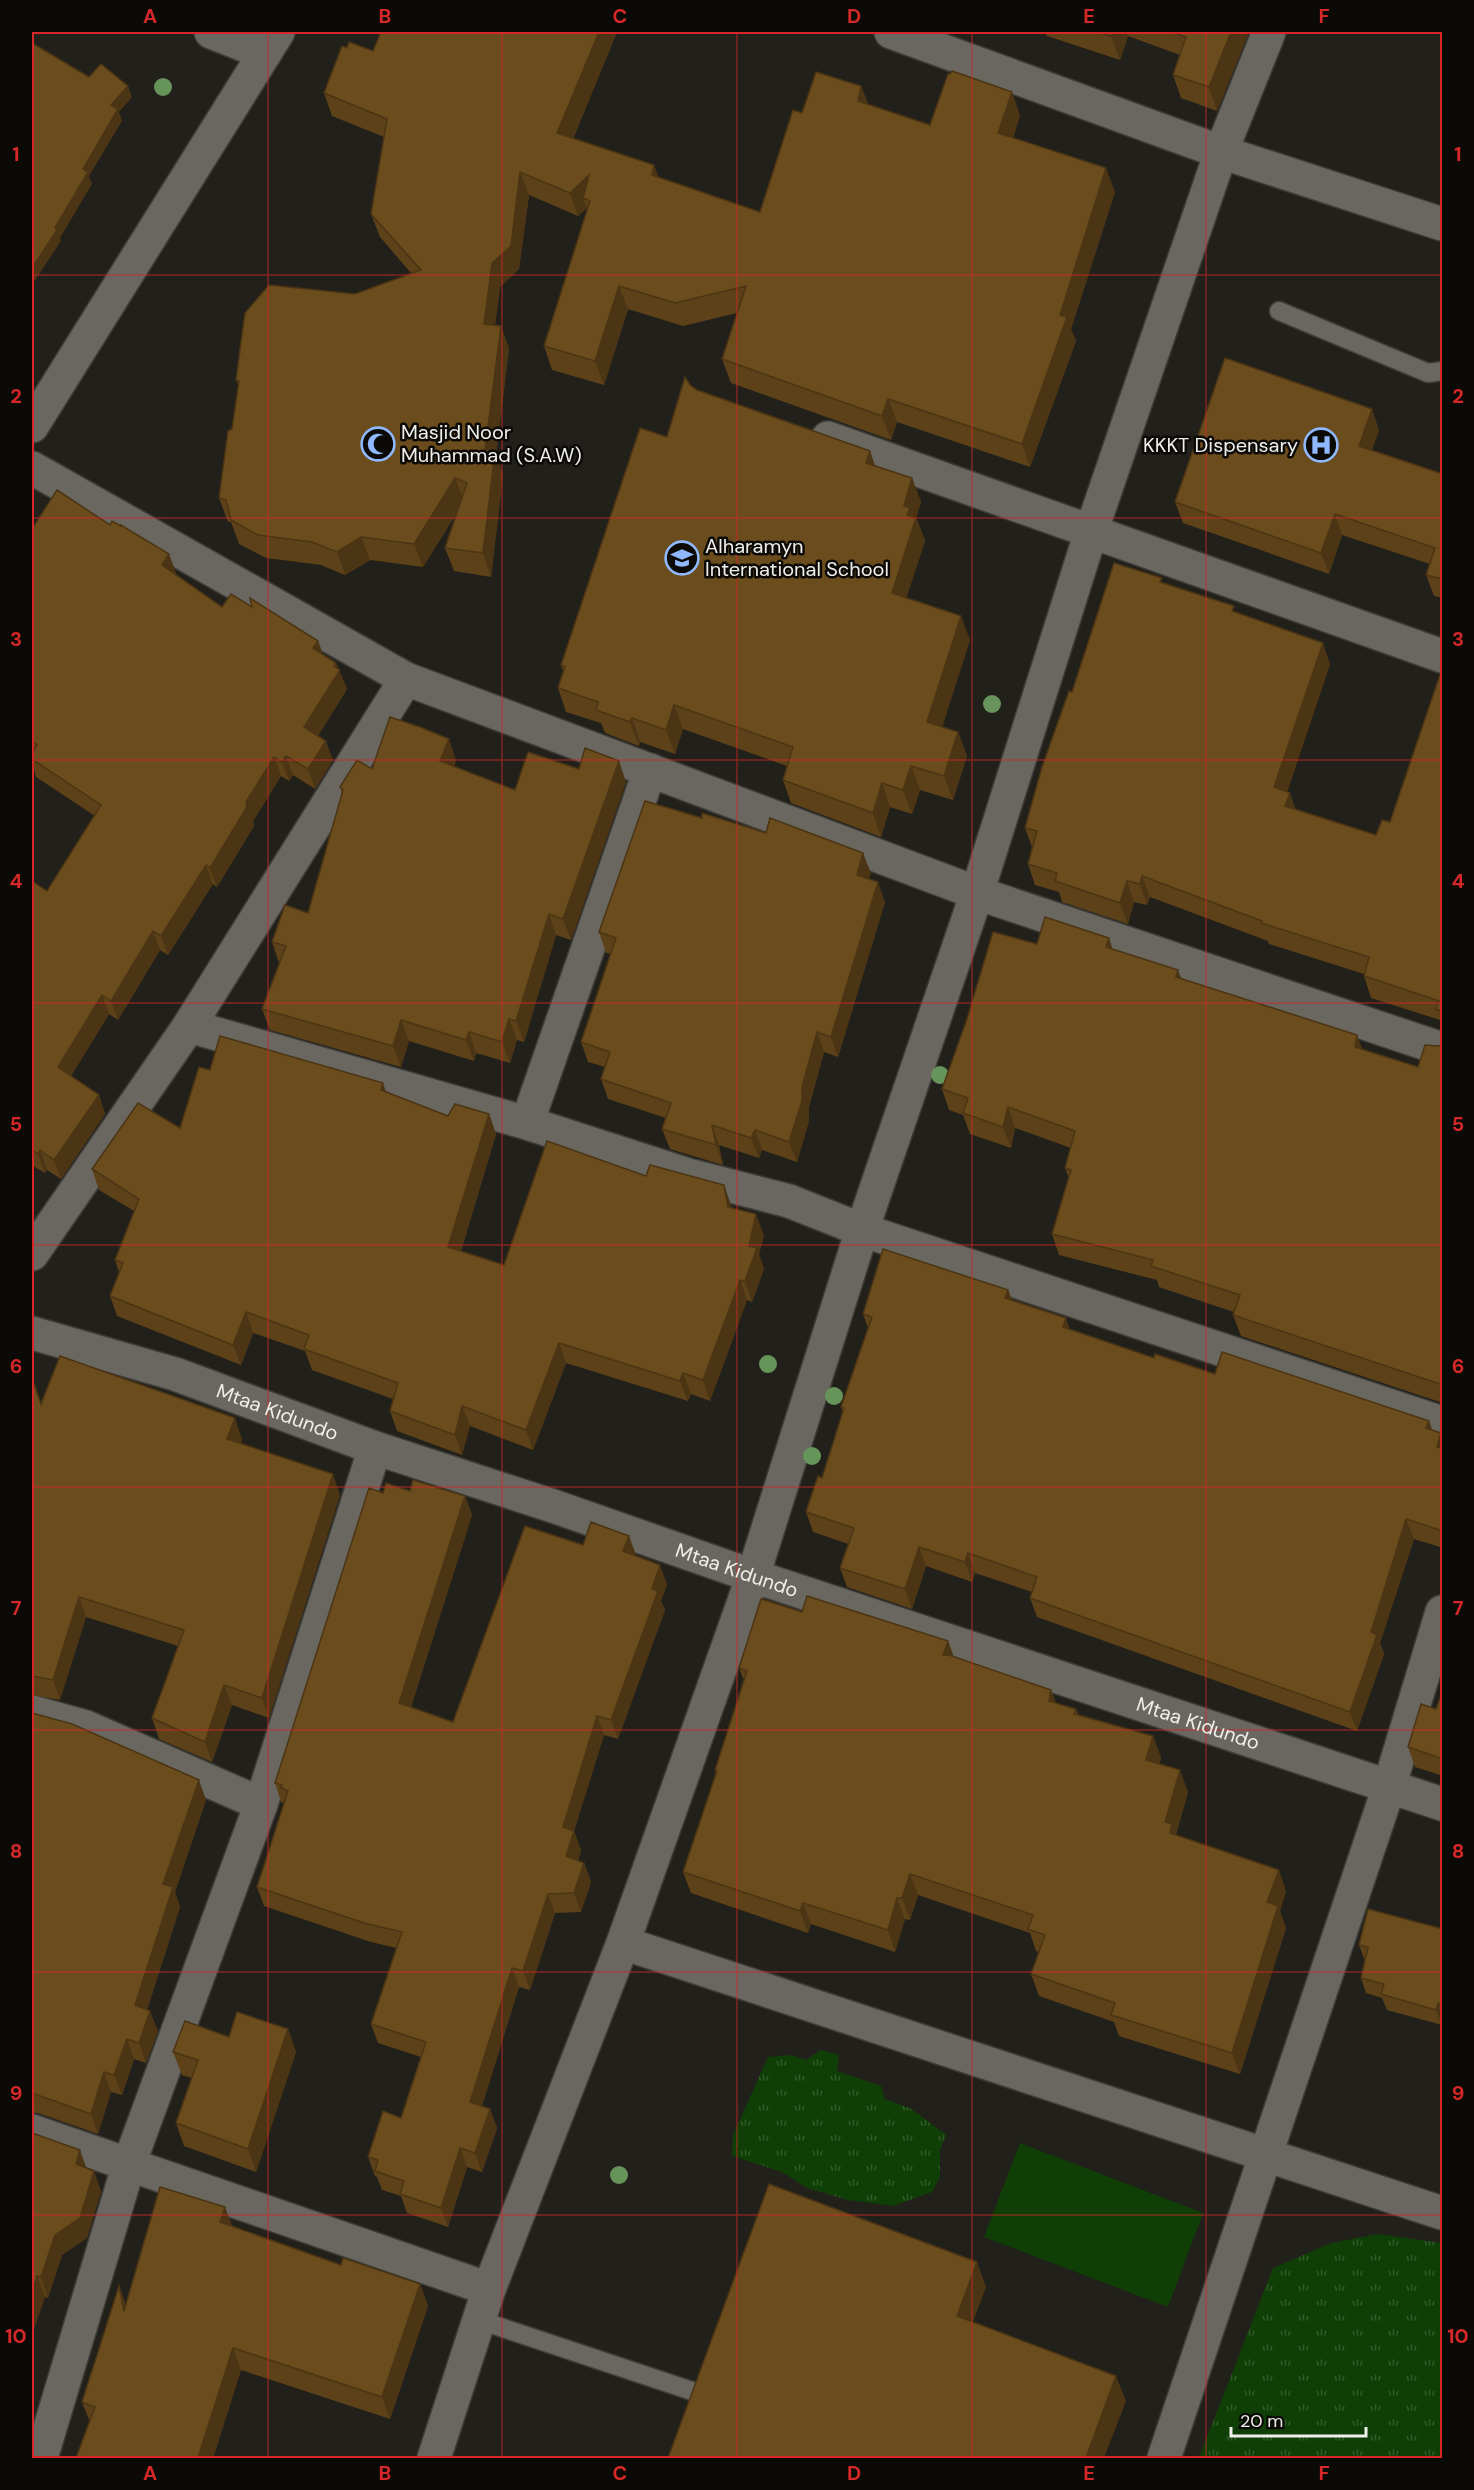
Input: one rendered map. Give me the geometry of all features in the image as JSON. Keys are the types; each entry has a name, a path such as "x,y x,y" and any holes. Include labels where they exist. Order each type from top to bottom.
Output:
{"street":[{"path":"32,426 271,42 211,32"},
{"path":"891,32 1221,152 1443,224"},
{"path":"434,2458 489,2289 623,1943 753,1576 862,1230 977,894 1091,532 1221,152 1269,32"},
{"path":"801,428 1443,656"},
{"path":"32,468 406,679 977,894 1443,1049"},
{"path":"32,1254 189,1026 406,679"},
{"path":"527,1123 650,770"},
{"path":"189,1026 527,1123 688,1175 789,1201 862,1230 1443,1423"},
{"name":"Mtaa Kidundo","path":"32,1333 176,1374 375,1448 553,1506 753,1576 1443,1804"},
{"path":"41,2458 129,2164 261,1804 375,1448"},
{"path":"1164,2458 1389,1787 1443,1612"},
{"path":"32,1712 86,1727 261,1804"},
{"path":"623,1943 1443,2213"},
{"path":"32,2131 489,2289"}],"lane":[{"path":"1279,311 1428,373 1443,371"},
{"path":"479,2320 692,2391"}],"green space":[{"path":"821,2050 839,2055 837,2071 881,2086 885,2099 910,2108 946,2135 940,2150 940,2177 932,2192 893,2206 848,2200 807,2188 782,2172 732,2156 733,2135 768,2057 792,2055 806,2060"},
{"path":"1020,2143 1203,2213 1168,2307 984,2237"},
{"path":"1378,2234 1442,2243 1442,2458 1199,2458 1273,2268 1331,2243"}],"building":[{"path":"381,32 599,32 557,133 654,165 652,175 760,212 793,110 802,113 816,72 861,86 858,101 930,125 948,74 952,71 1012,92 998,133 1106,168 1060,315 1067,317 1022,444 888,399 882,416 722,359 746,286 675,303 619,286 595,361 544,346 590,201 583,198 589,175 570,193 520,172 511,246 492,263 484,324 501,326 485,450 495,452 483,553 445,548 467,483 455,478 414,544 361,537 337,552 312,542 258,535 231,520 226,500 219,498 228,431 232,429 239,381 236,380 245,313 269,285 355,294 421,270 371,214 387,119 324,93 342,46 347,48 349,42 373,51"},
{"path":"1096,32 1113,32 1111,36"},
{"path":"1171,32 1231,32 1209,87 1173,75 1186,37"},
{"path":"32,43 89,77 101,64 128,86 111,105 118,109 83,169 88,172 55,228 57,230 32,268"},
{"path":"1225,358 1372,409 1359,446 1443,474 1443,579 1426,575 1435,548 1335,514 1321,553 1175,502"},
{"path":"685,377 697,390 870,451 866,463 912,478 904,506 910,508 907,515 916,518 892,593 961,616 927,722 958,732 944,776 911,766 903,790 882,783 873,813 783,780 793,747 674,705 666,730 632,718 630,722 596,710 598,702 558,688 565,667 561,665 640,428 667,437"},
{"path":"57,490 110,525 112,521 121,525 169,554 162,565 222,607 231,594 252,607 250,598 318,641 313,648 336,663 334,666 340,670 304,727 326,741 308,769 286,756 282,762 274,757 210,868 206,865 161,936 153,931 111,1001 102,995 58,1067 99,1095 54,1160 40,1150 38,1154 32,1150 32,881 47,891 101,805 32,759 37,745 32,741 32,529"},
{"path":"1114,563 1162,578 1160,582 1234,606 1232,611 1323,643 1274,787 1290,793 1285,806 1376,835 1382,820 1390,822 1443,666 1443,1012 1436,1009 1439,1001 1364,976 1369,957 1261,923 1262,921 1142,876 1140,884 1127,881 1120,903 1055,881 1057,873 1028,864 1037,831 1025,828 1042,767 1069,691 1072,692"},
{"path":"390,717 449,739 440,761 515,790 528,752 579,769 585,748 619,761 563,919 549,914 516,1021 509,1019 502,1042 469,1032 466,1040 401,1020 393,1046 262,1009 286,946 272,942 285,905 308,913 343,790 340,787 357,760 372,769"},
{"path":"645,801 702,818 702,813 766,833 770,818 863,853 857,875 878,882 831,1037 817,1032 802,1087 802,1101 789,1142 755,1130 751,1138 712,1125 716,1145 662,1129 671,1103 601,1079 610,1052 581,1042 616,938 599,932"},
{"path":"1045,917 1109,938 1106,947 1178,970 1176,977 1357,1035 1355,1047 1418,1067 1425,1045 1443,1044 1443,1378 1440,1384 1233,1315 1240,1295 1151,1266 1153,1260 1052,1234 1071,1170 1065,1168 1075,1131 1008,1107 1003,1127 963,1113 968,1098 942,1089 967,1019 993,932 1037,944"},
{"path":"220,1036 383,1083 381,1090 448,1116 455,1104 489,1114 448,1247 504,1265 547,1141 646,1176 650,1165 724,1185 728,1207 756,1214 749,1246 757,1248 745,1281 740,1280 703,1380 683,1373 680,1381 559,1343 526,1430 462,1406 455,1435 390,1411 398,1383 304,1349 309,1335 246,1312 233,1345 110,1296 123,1263 115,1260 139,1199 92,1169 138,1103 180,1128 199,1067 210,1070"},
{"path":"883,1249 1008,1290 1005,1298 1066,1318 1063,1327 1154,1358 1155,1354 1215,1374 1222,1352 1429,1421 1426,1428 1441,1433 1437,1447 1443,1448 1443,1531 1406,1519 1371,1632 1377,1635 1350,1712 1030,1598 1037,1577 968,1553 965,1562 919,1547 905,1589 840,1568 854,1528 806,1512 818,1476 822,1478 844,1408 841,1407 872,1317 863,1314"},
{"path":"60,1356 235,1418 227,1439 333,1474 262,1698 224,1685 205,1742 152,1718 184,1630 79,1597 53,1680 32,1676 32,1378 41,1404"},
{"path":"413,1480 465,1496 399,1703 453,1722 525,1526 583,1545 591,1522 629,1536 623,1551 660,1565 652,1589 658,1591 611,1720 597,1716 563,1827 574,1831 566,1856 584,1863 574,1893 548,1894 523,1971 512,1968 470,2102 490,2109 475,2153 460,2148 441,2208 400,2194 404,2181 375,2171 378,2160 368,2157 383,2111 401,2118 426,2042 371,2024 402,1932 364,1923 257,1887 288,1791 281,1788 282,1785 275,1783 369,1488 383,1493 386,1483 410,1491"},
{"path":"807,1596 948,1641 943,1655 949,1655 1051,1690 1049,1701 1076,1709 1074,1714 1153,1736 1146,1760 1180,1770 1165,1822 1172,1824 1170,1833 1279,1870 1267,1902 1278,1906 1232,2053 1111,2015 1115,2003 1031,1974 1045,1935 1028,1929 1033,1915 910,1874 902,1898 897,1898 888,1930 803,1903 800,1911 683,1872 747,1671 739,1668 761,1599 802,1612"},
{"path":"1443,1690 1443,1759 1408,1747 1421,1704 1436,1709"},
{"path":"32,1713 72,1724 199,1780 163,1884 173,1887 135,2005 150,2011 139,2043 127,2039 114,2075 104,2072 91,2114 32,2093"},
{"path":"1368,1909 1443,1929 1443,2004 1438,2003 1436,2010 1381,1994 1384,1984 1361,1978 1368,1947 1359,1945"},
{"path":"237,2012 288,2029 248,2149 176,2123 198,2060 173,2052 185,2021 229,2037"},
{"path":"32,2133 80,2150 76,2164 94,2171 80,2218 55,2235 41,2277 37,2276 32,2293"},
{"path":"769,2184 977,2262 957,2316 1116,2376 1086,2458 668,2458"},
{"path":"160,2187 225,2207 220,2222 341,2265 343,2258 420,2284 382,2397 233,2348 198,2458 76,2458 95,2407 82,2402 119,2286 124,2311"}],"place":[{"name":"Masjid Noor Muhammad (S.A.W)","path":"378,444"},
{"name":"KKKT Dispensary","path":"1321,445"},
{"name":"Alharamyn International School","path":"682,558"}]}
